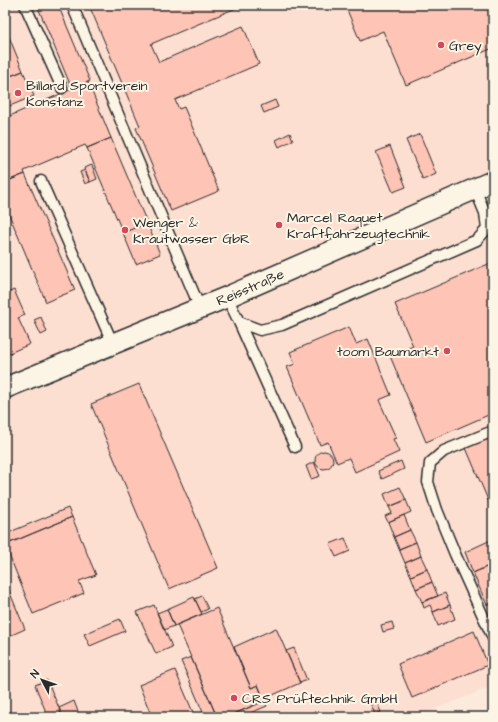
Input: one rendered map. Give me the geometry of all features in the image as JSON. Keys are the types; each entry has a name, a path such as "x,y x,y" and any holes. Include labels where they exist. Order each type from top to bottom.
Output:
{"street":[{"name":"Reisstraße","path":"5,388 200,308 493,181"}],"lane":[{"path":"25,5 62,88"},
{"path":"72,5 200,308"},
{"path":"41,181 112,344"},
{"path":"238,322 260,330 282,324 477,240 487,229 485,213 475,189"},
{"path":"227,296 295,447"},
{"path":"493,431 444,450 430,463 428,482 437,510 455,554 493,638"}],"shaded area":[{"path":"5,5 493,5 493,686 416,717 5,717"}],"building":[{"path":"37,5 58,5 90,81 72,89"},
{"path":"89,5 234,5 236,8 151,44 159,62 243,26 259,64 175,100 179,109 184,107 219,191 171,211 136,128 140,126"},
{"name":"Grey","path":"345,5 493,5 493,48 406,85 383,31 360,41"},
{"path":"5,27 23,71 5,78"},
{"path":"23,71 34,96 5,108 5,78"},
{"path":"88,82 111,138 87,148 85,145 24,171 25,174 5,182 5,118"},
{"path":"275,100 278,107 264,113 261,106"},
{"path":"290,133 293,140 279,147 276,140"},
{"path":"420,134 436,174 423,180 406,140"},
{"path":"111,138 147,223 123,233 87,148"},
{"path":"390,146 406,187 393,192 376,152"},
{"path":"92,165 97,179 90,182 84,168"},
{"path":"85,170 90,182 85,184 80,172"},
{"path":"25,174 75,290 46,302 5,205 5,182"},
{"path":"147,223 160,254 136,264 123,233"},
{"name":"toom Baumarkt","path":"493,262 493,413 426,442 390,356 413,346 395,304"},
{"path":"14,290 25,315 18,318 30,344 5,355 5,294"},
{"path":"41,317 47,332 41,335 34,320"},
{"path":"349,327 356,344 368,339 391,395 379,400 396,438 393,439 399,452 355,472 349,458 337,463 328,442 320,445 287,367 295,364 290,352"},
{"path":"139,384 218,568 169,589 91,404"},
{"path":"493,437 493,512 466,448"},
{"path":"324,451 330,454 333,460 330,466 324,469 318,466 315,460 318,454"},
{"path":"401,461 404,469 382,479 378,471"},
{"path":"314,462 320,476 311,479 306,466"},
{"path":"400,487 406,500 389,507 384,494"},
{"path":"406,500 411,512 388,522 385,516 392,513 389,507"},
{"path":"68,508 72,517 5,545 5,534"},
{"path":"404,515 410,530 394,537 388,522"},
{"path":"72,517 96,575 79,581 84,593 33,614 5,545"},
{"path":"410,530 416,542 399,549 394,537"},
{"path":"345,538 350,551 336,557 330,544"},
{"path":"493,539 493,564 473,573 465,552"},
{"path":"416,542 421,556 405,563 399,549"},
{"path":"421,556 427,569 411,576 405,563"},
{"path":"493,564 493,603 487,605 473,573"},
{"path":"427,569 432,582 416,589 411,576"},
{"path":"5,581 25,629 5,638"},
{"path":"432,582 438,596 422,602 416,589"},
{"path":"445,593 450,605 433,612 430,605 424,608 422,602"},
{"path":"202,596 208,609 201,612 195,599"},
{"path":"194,597 202,614 174,626 167,609"},
{"path":"154,605 172,647 156,654 137,612"},
{"path":"450,605 455,619 438,626 433,612"},
{"path":"217,608 251,688 258,685 264,701 227,717 217,717 177,625"},
{"path":"167,609 174,626 164,630 157,613"},
{"path":"120,619 125,631 90,646 84,634"},
{"path":"392,622 394,629 383,632 381,625"},
{"path":"276,628 300,683 264,699 258,685 251,688 234,647"},
{"path":"474,631 488,665 412,698 398,664"},
{"path":"294,648 307,680 300,683 286,651"},
{"path":"191,657 217,717 205,717 181,661"},
{"path":"175,670 195,717 152,717 139,685"},
{"path":"47,680 63,717 48,717 35,685"},
{"path":"74,701 80,717 63,717 59,708"},
{"path":"264,701 267,706 241,717 227,717"},
{"path":"376,701 381,712 375,714 370,703"},
{"path":"5,705 10,717 5,717"}],"place":[{"name":"Grey","path":"441,45"},
{"name":"Billard Sportverein Konstanz","path":"18,93"},
{"name":"Marcel Raquet Kraftfahrzeugtechnik","path":"279,225"},
{"name":"Wenger & Krautwasser GbR","path":"125,230"},
{"name":"toom Baumarkt","path":"447,351"},
{"name":"CRS Prüftechnik GmbH","path":"234,698"}]}
